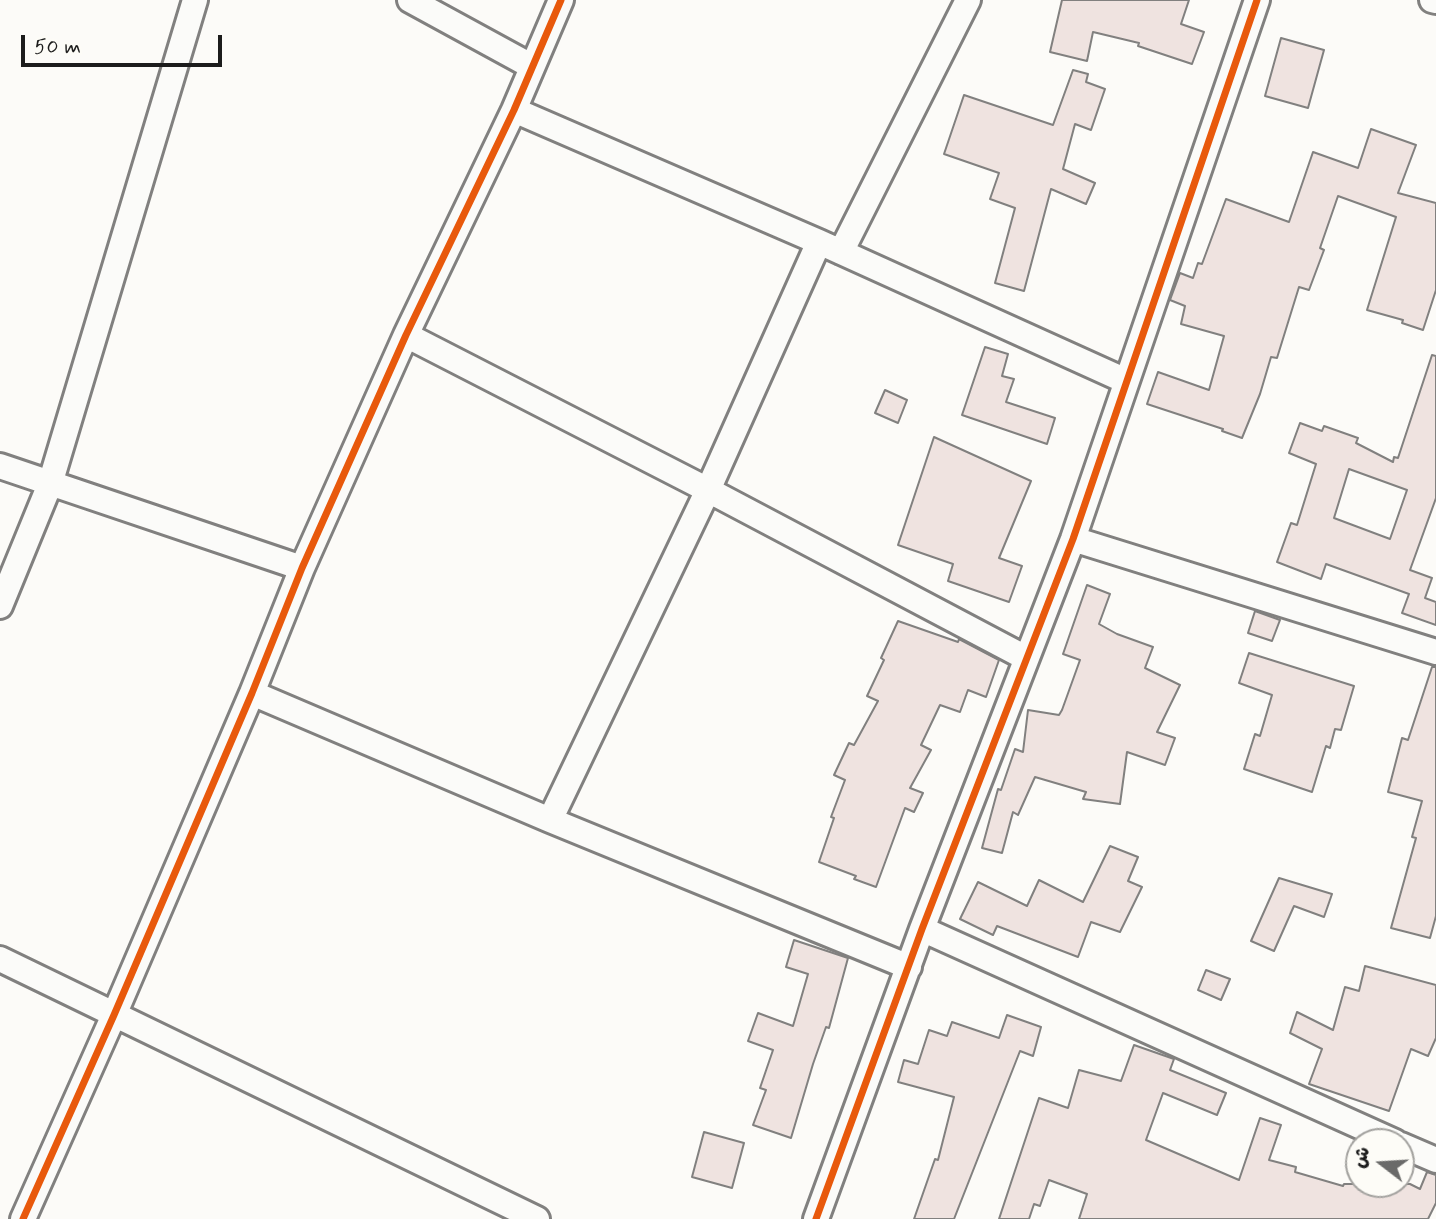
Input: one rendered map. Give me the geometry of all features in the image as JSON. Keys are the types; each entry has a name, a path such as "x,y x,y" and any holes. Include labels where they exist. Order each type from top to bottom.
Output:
{"street":[{"path":"0,606 50,484 195,0"},
{"path":"410,0 531,66"},
{"path":"23,1219 252,693 302,568 406,335 514,110 561,0"},
{"path":"550,820 708,490 830,247 968,0"},
{"path":"816,1219 922,929 1073,538 1257,0"},
{"path":"514,110 830,247 1126,381"},
{"path":"406,335 1026,657"},
{"path":"0,466 302,568"},
{"path":"1073,538 1436,652"},
{"path":"252,693 550,820 909,967"},
{"path":"922,929 1364,1128"},
{"path":"0,959 537,1219"},
{"path":"1415,1150 1436,1160"}],"building":[{"path":"1062,0 1189,0 1181,24 1204,32 1192,64 1138,46 1139,43 1093,32 1087,61 1050,52"},
{"path":"1281,38 1324,50 1308,108 1265,96"},
{"path":"1073,70 1088,74 1086,82 1105,89 1091,130 1075,124 1063,169 1095,183 1086,204 1051,189 1024,291 995,283 1015,208 990,199 999,173 944,154 964,95 1053,125"},
{"path":"1371,129 1416,145 1398,193 1436,203 1436,290 1423,330 1402,323 1403,320 1367,310 1396,217 1338,196 1320,248 1324,250 1309,290 1299,287 1277,358 1271,357 1260,394 1242,438 1147,404 1158,372 1209,390 1224,336 1181,324 1185,306 1170,300 1180,273 1193,278 1198,263 1202,264 1226,199 1289,222 1313,152 1358,168"},
{"path":"985,347 1008,354 1002,376 1014,379 1006,402 1055,418 1047,444 962,415"},
{"path":"1432,355 1436,356 1436,498 1410,570 1432,578 1425,598 1436,602 1436,625 1402,613 1409,594 1326,564 1321,579 1277,562 1291,523 1297,525 1316,464 1289,453 1300,423 1322,431 1324,426 1358,438 1356,443 1393,462 1394,457 1398,458","holes":["1349,469 1407,490 1390,539 1334,518"]},
{"path":"885,390 907,400 898,423 875,413"},
{"path":"934,437 1031,481 999,558 1022,566 1009,602 948,581 953,564 898,545"},
{"path":"1087,585 1110,594 1099,624 1117,634 1153,647 1145,668 1180,685 1157,732 1175,738 1165,765 1127,752 1120,804 1083,799 1086,792 1035,777 1018,815 1013,812 1002,853 982,848 998,789 1001,790 1015,749 1023,752 1028,710 1059,715 1062,710 1080,660 1063,654"},
{"path":"1255,611 1280,620 1272,641 1248,633"},
{"path":"898,621 958,642 959,639 999,660 986,697 968,690 960,712 940,705 921,745 931,750 910,788 923,793 914,812 905,808 876,887 819,862 834,818 831,817 845,780 834,775 849,743 854,745 878,701 867,696"},
{"path":"1249,653 1354,686 1341,730 1335,729 1330,748 1326,746 1312,792 1244,769 1255,734 1260,736 1272,695 1239,683"},
{"path":"1432,667 1436,667 1436,916 1430,938 1391,928 1416,838 1412,837 1422,801 1388,792 1402,738 1408,740"},
{"path":"1110,846 1138,857 1128,881 1142,887 1120,932 1091,922 1078,957 997,926 993,935 960,919 978,882 1027,906 1039,880 1083,902"},
{"path":"1279,878 1332,894 1324,917 1294,906 1274,951 1251,941"},
{"path":"794,940 848,958 829,1028 826,1027 813,1064 791,1138 753,1125 766,1090 760,1088 773,1050 748,1041 758,1013 793,1026 808,974 786,967"},
{"path":"1365,966 1436,985 1436,1038 1428,1056 1411,1049 1389,1111 1309,1084 1322,1049 1290,1033 1297,1012 1333,1030 1345,987 1359,991"},
{"path":"1206,970 1230,979 1221,1000 1198,990"},
{"path":"1007,1015 1041,1027 1033,1056 1020,1051 954,1219 914,1219 935,1159 938,1160 954,1097 898,1082 904,1060 918,1064 929,1030 947,1036 952,1022 999,1038"},
{"path":"1134,1045 1174,1059 1170,1070 1226,1093 1217,1115 1163,1093 1146,1140 1239,1180 1260,1118 1281,1125 1269,1160 1296,1167 1295,1172 1343,1186 1345,1184 1345,1198 1415,1198 1415,1186 1420,1189 1427,1172 1436,1175 1436,1203 1428,1219 1079,1219 1087,1194 1049,1180 1040,1206 1034,1204 1029,1219 999,1219 1039,1098 1068,1108 1079,1070 1121,1081"},
{"path":"704,1132 744,1143 732,1188 692,1177"}],"cycle path":[{"path":"23,1219 114,1015 252,693 302,568 406,335 514,110 561,0"},
{"path":"816,1219 922,929 1073,539 1257,0"}]}
